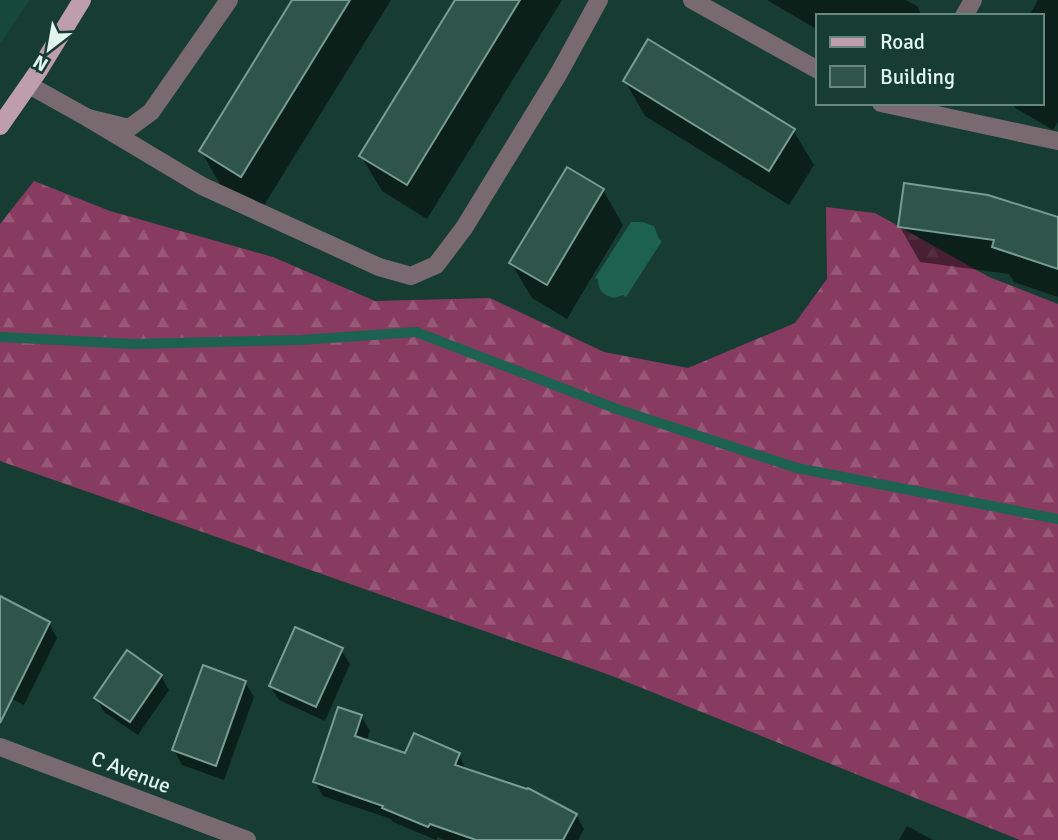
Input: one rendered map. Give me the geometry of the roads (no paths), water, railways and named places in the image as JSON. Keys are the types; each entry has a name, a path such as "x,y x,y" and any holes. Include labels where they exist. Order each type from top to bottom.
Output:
{"main road":[{"path":"0,125 29,85 82,0"}],"street":[{"path":"88,118 129,128 151,112 229,0"},
{"path":"29,85 202,186 379,267 411,276 436,265 464,228 559,73 599,0"},
{"path":"692,0 816,69"},
{"path":"908,106 1058,141"},
{"name":"C Avenue","path":"0,747 247,840"}],"waterway":[{"path":"0,337 133,344 301,340 416,332 617,409 797,468 1058,519"}]}
